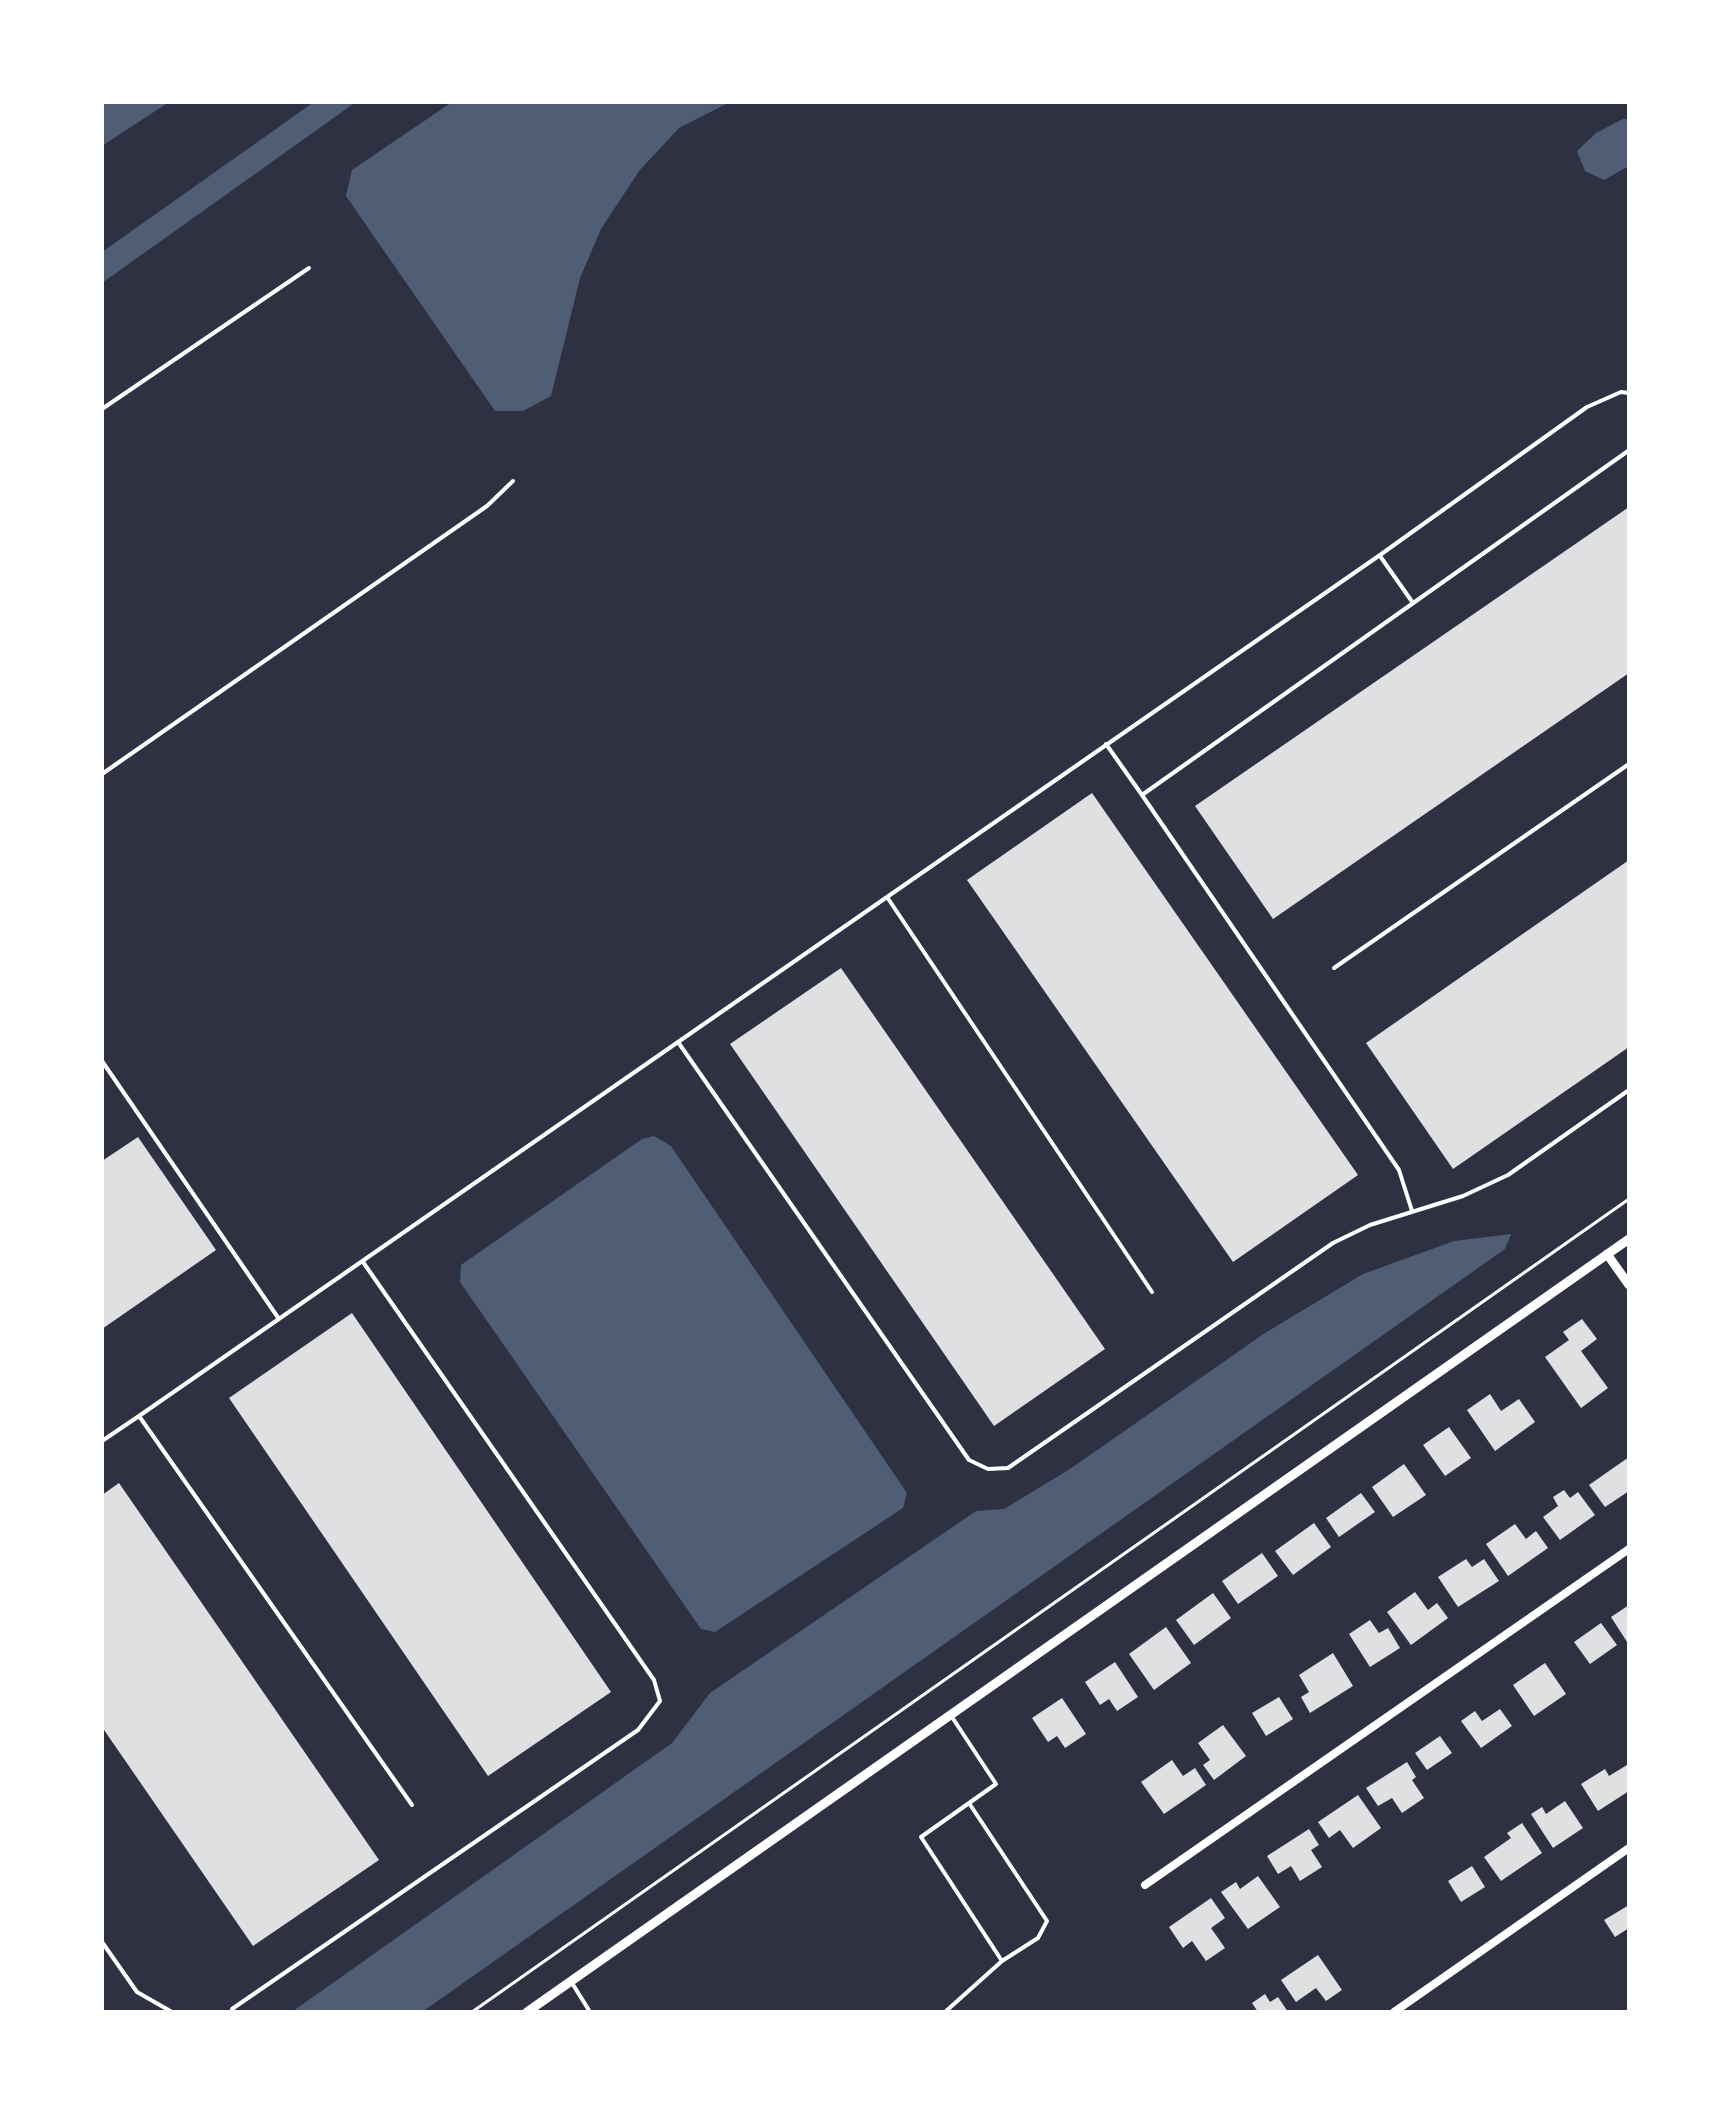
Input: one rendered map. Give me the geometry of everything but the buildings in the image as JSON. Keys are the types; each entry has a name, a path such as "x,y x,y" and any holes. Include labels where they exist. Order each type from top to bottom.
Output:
{"street":[{"path":"527,2012 1629,1239"},
{"path":"1607,1254 1629,1285"},
{"path":"1145,1885 1629,1549"},
{"path":"1394,2012 1629,1848"}],"lane":[{"path":"102,409 309,268"},
{"path":"102,1441 1380,555 1587,407 1621,392 1629,393"},
{"path":"1142,795 1628,451"},
{"path":"102,774 487,506 513,481"},
{"path":"1380,555 1413,603"},
{"path":"1106,744 1399,1170 1412,1211"},
{"path":"1334,968 1629,764"},
{"path":"887,897 1152,1292"},
{"path":"678,1042 969,1460 988,1469 1008,1468 1333,1243 1370,1225 1463,1196 1508,1175 1629,1090"},
{"path":"102,1061 279,1319"},
{"path":"231,2011 638,1730 660,1701 654,1680 363,1262"},
{"path":"139,1416 412,1805"},
{"path":"951,1715 996,1784 921,1837 1002,1961"},
{"path":"945,2012 1002,1961 1038,1938 1047,1921 969,1803"},
{"path":"102,1942 137,1992 172,2012"},
{"path":"571,1981 590,2012"}],"path":[{"path":"472,2012 1629,1199"}],"water":[{"path":"102,102 169,102 102,146"},
{"path":"314,102 356,102 102,283 102,252"},
{"path":"452,102 730,102 679,128 639,171 601,229 580,278 551,396 523,411 495,411 346,196 352,170"},
{"path":"1629,119 1629,166 1604,180 1585,171 1577,151 1596,133"},
{"path":"654,1136 671,1146 907,1493 903,1508 715,1632 701,1629 460,1282 461,1265 642,1139"},
{"path":"1511,1234 1505,1249 422,2012 295,2012 672,1743 710,1693 976,1511 1004,1509 1070,1469 1265,1333 1363,1274 1454,1241"}]}
